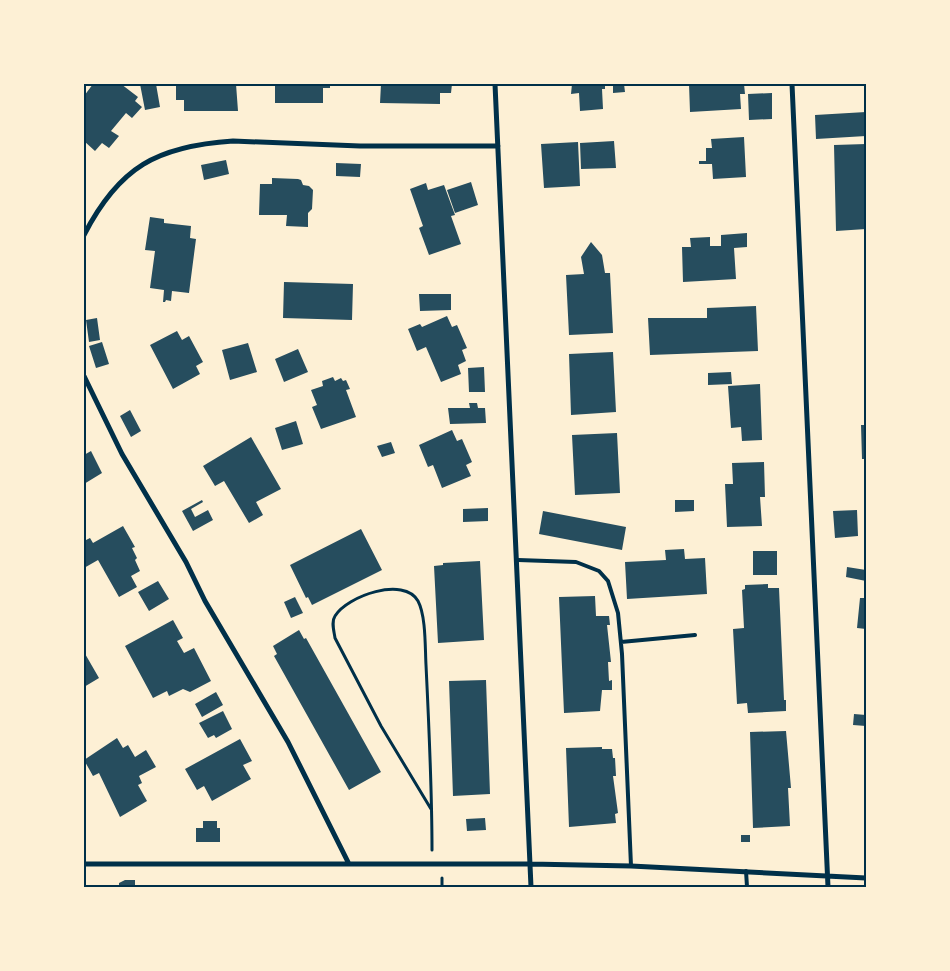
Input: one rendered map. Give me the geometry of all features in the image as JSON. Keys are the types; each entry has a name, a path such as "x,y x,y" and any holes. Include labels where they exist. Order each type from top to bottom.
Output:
{"street":[{"path":"495,84 518,560 531,887"},
{"path":"792,84 828,887"},
{"path":"84,235 95,214 123,177 139,165 177,150 233,141 360,146 498,146"},
{"path":"84,376 122,454 186,562 206,601 288,742 349,864"},
{"path":"84,864 530,864 631,866 866,878"}],"lane":[{"path":"518,560 576,562 599,571 608,581 618,613 621,642 631,866"},
{"path":"621,642 695,635"},
{"path":"746,871 747,887"}],"path":[{"path":"431,809 381,726 335,638 333,623 335,616 359,598 380,590 401,590 410,593 417,599 420,606 424,633 431,809 432,864"}],"building":[{"path":"93,84 121,84 138,97 135,101 142,107 132,118 126,113 111,131 119,136 109,148 102,143 95,151 84,141 84,96"},
{"path":"140,84 156,84 160,107 145,110"},
{"path":"176,84 236,84 238,111 184,111 184,100 176,100"},
{"path":"275,84 330,84 330,88 323,88 323,103 275,103"},
{"path":"381,84 452,84 451,93 440,93 440,104 380,103"},
{"path":"572,84 605,84 605,89 602,89 603,109 580,111 579,93 571,94"},
{"path":"613,84 624,84 625,92 613,93"},
{"path":"689,84 744,84 745,94 740,94 741,109 690,112"},
{"path":"772,93 772,119 749,120 748,94"},
{"path":"866,112 866,136 816,139 815,115"},
{"path":"744,137 746,177 713,179 712,164 699,164 699,161 706,161 706,148 712,148 711,139"},
{"path":"614,141 616,168 581,169 580,143"},
{"path":"578,142 580,186 544,188 541,144"},
{"path":"866,144 866,229 836,231 834,145"},
{"path":"226,160 229,174 204,180 201,165"},
{"path":"336,163 361,164 360,177 336,176"},
{"path":"272,178 298,179 301,180 303,185 309,186 313,190 312,209 308,213 308,227 286,226 287,215 259,215 260,184 272,184"},
{"path":"471,182 478,205 455,213 447,190"},
{"path":"426,183 428,190 444,185 455,215 451,216 461,244 429,255 419,228 423,226 410,189"},
{"path":"150,217 164,219 164,223 191,226 190,238 196,239 189,293 172,291 171,301 166,300 163,302 164,290 150,288 155,251 145,250"},
{"path":"747,233 747,247 734,248 736,279 683,282 682,247 691,247 690,238 710,237 710,246 721,246 721,235"},
{"path":"591,242 602,255 605,273 610,273 613,333 569,335 566,275 584,274 581,257"},
{"path":"284,282 353,284 352,320 283,318"},
{"path":"419,294 451,294 451,310 420,311"},
{"path":"756,306 758,351 650,355 648,318 707,318 707,308"},
{"path":"447,316 452,327 457,325 467,348 462,350 466,361 458,365 461,374 441,382 426,347 417,351 408,329 420,324 422,327"},
{"path":"97,318 100,340 89,342 86,320"},
{"path":"177,331 182,340 189,336 203,362 196,366 200,374 173,389 150,345"},
{"path":"102,342 109,364 96,368 89,346"},
{"path":"248,343 257,372 230,380 222,350"},
{"path":"298,349 308,372 284,382 275,359"},
{"path":"613,352 616,412 571,415 569,354"},
{"path":"484,367 485,392 469,392 468,368"},
{"path":"731,372 732,384 708,385 708,373"},
{"path":"333,377 335,381 341,378 343,381 346,380 350,389 346,390 356,417 321,429 312,407 317,405 311,390 323,386 322,381"},
{"path":"760,384 762,440 742,441 741,427 731,428 728,386"},
{"path":"469,403 477,403 478,408 485,408 486,423 450,424 448,408 470,408"},
{"path":"130,410 141,431 131,437 120,416"},
{"path":"296,421 303,444 282,450 275,428"},
{"path":"861,425 866,425 866,459 862,459"},
{"path":"452,430 457,441 462,439 472,462 466,465 471,476 442,488 433,465 428,467 419,445"},
{"path":"617,433 620,493 575,495 572,435"},
{"path":"251,437 281,489 256,502 263,515 249,523 224,481 215,486 203,466"},
{"path":"391,442 395,453 382,457 377,446"},
{"path":"91,451 102,473 84,484 84,455"},
{"path":"764,462 765,497 760,497 762,526 727,527 725,484 733,484 732,463"},
{"path":"202,500 203,502 191,509 195,517 208,510 213,520 193,531 182,511"},
{"path":"675,500 694,500 694,511 675,512"},
{"path":"488,508 488,521 463,522 463,509"},
{"path":"857,510 858,536 835,538 833,511"},
{"path":"543,511 626,527 622,550 539,534"},
{"path":"123,526 135,547 132,548 140,571 131,576 137,587 119,597 98,560 84,568 84,541 90,538 93,543"},
{"path":"361,529 382,570 312,605 308,597 306,598 290,565"},
{"path":"684,549 685,559 705,558 707,594 627,599 625,562 666,560 665,550"},
{"path":"753,551 777,551 777,575 753,575"},
{"path":"480,561 484,640 438,643 434,566 443,565 443,563"},
{"path":"847,567 866,570 866,581 846,577"},
{"path":"158,581 169,599 149,611 138,592"},
{"path":"768,584 768,588 779,588 786,711 748,713 747,703 737,704 733,629 744,628 742,590 745,589 745,585"},
{"path":"595,596 596,616 609,616 610,625 607,625 611,662 608,662 609,681 612,680 612,690 602,690 600,711 564,713 559,597"},
{"path":"295,597 303,613 291,618 284,602"},
{"path":"860,598 866,598 866,629 857,628"},
{"path":"173,620 183,638 177,641 184,653 194,648 211,681 190,692 183,689 169,696 167,691 153,698 125,646"},
{"path":"299,630 304,639 306,638 381,772 349,790 274,656 277,654 273,646"},
{"path":"84,652 99,678 84,687"},
{"path":"486,680 490,794 453,796 449,681"},
{"path":"216,692 223,705 202,717 195,704"},
{"path":"223,711 232,729 216,738 214,735 208,738 199,723"},
{"path":"854,714 866,715 866,726 853,725"},
{"path":"786,731 791,788 788,788 790,826 753,828 750,732"},
{"path":"117,738 123,748 128,745 135,757 146,750 156,767 139,776 142,783 138,785 147,801 120,817 99,773 93,776 84,760"},
{"path":"240,739 252,761 243,765 251,779 212,801 204,786 197,790 185,769"},
{"path":"602,747 602,749 612,749 613,758 615,758 616,776 613,776 618,813 615,814 616,823 569,827 566,748"},
{"path":"485,818 486,830 467,831 466,819"},
{"path":"203,821 217,821 217,828 220,828 220,842 196,842 196,828 203,828"},
{"path":"741,835 750,835 750,842 741,842"},
{"path":"125,880 135,880 135,887 119,887 119,883"}]}
